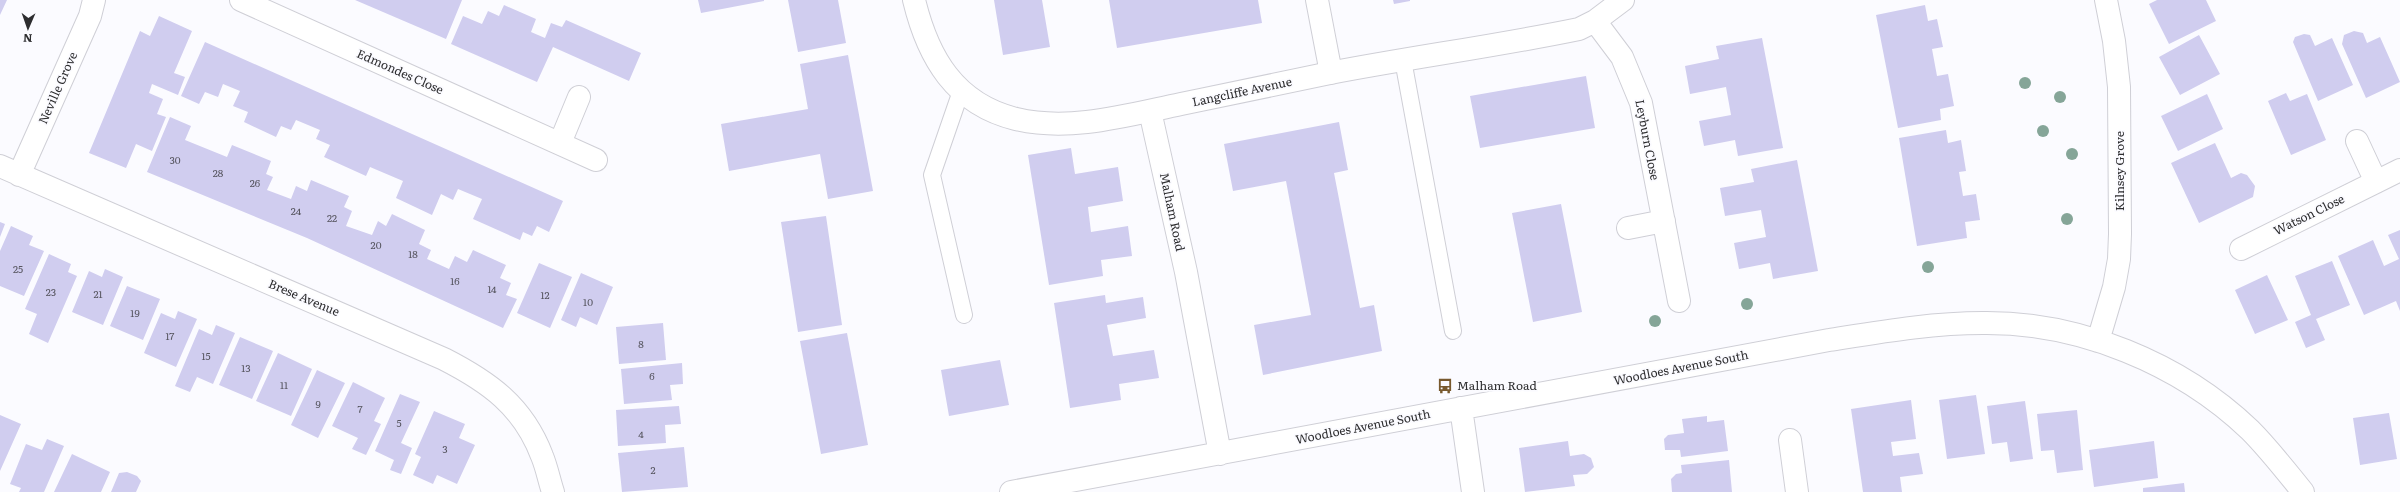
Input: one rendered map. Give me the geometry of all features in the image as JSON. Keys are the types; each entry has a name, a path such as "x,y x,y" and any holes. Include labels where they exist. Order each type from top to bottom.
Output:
{"street":[{"name":"Neville Grove","path":"10,170 90,16 94,0"},
{"name":"Edmondes Close","path":"241,0 596,160"},
{"name":"Langcliffe Avenue","path":"914,0 920,28 932,53 949,80 971,100 993,111 1016,119 1057,125 1150,111 1331,73 1579,29 1595,21 1623,0"},
{"path":"1317,0 1331,73"},
{"name":"Kilnsey Grove","path":"2098,341 2114,287 2119,259 2120,234 2119,87 2114,41 2106,0"},
{"name":"Leyburn Close","path":"1595,21 1622,57 1641,102 1679,301"},
{"path":"560,143 579,98"},
{"name":"Malham Road","path":"1150,111 1186,272 1220,454"},
{"path":"2357,141 2376,182"},
{"name":"Brese Avenue","path":"10,170 444,359 471,373 492,387 527,426 542,456 553,492"},
{"name":"Watson Close","path":"2241,249 2400,170"},
{"path":"1628,228 1664,221"},
{"name":"Woodloes Avenue South","path":"1011,492 1829,340 1930,326 2012,324 2098,341 2160,367 2190,384 2221,406 2250,430 2303,492"},
{"path":"1461,408 1473,492"},
{"path":"1790,440 1797,492"}],"lane":[{"path":"1403,60 1453,331"},
{"path":"961,91 932,175 964,315"}],"building":[{"path":"0,0 7,0 0,15"},
{"path":"355,0 462,0 446,39"},
{"path":"698,0 764,0 764,1 701,13"},
{"path":"788,0 838,0 846,43 798,52"},
{"path":"994,0 1042,0 1050,47 1003,55"},
{"path":"1109,0 1258,0 1262,23 1117,48"},
{"path":"1393,0 1410,0 1410,1 1394,4"},
{"path":"2157,0 2206,0 2216,21 2169,44 2149,4"},
{"path":"504,5 536,19 531,32 545,38 551,23 562,27 566,20 641,53 629,81 553,47 537,82 451,44 463,16 482,24 488,11 499,16"},
{"path":"1925,5 1928,21 1937,19 1943,47 1932,49 1937,76 1948,74 1954,106 1940,109 1941,120 1898,128 1876,15"},
{"path":"159,16 192,31 174,73 185,77 178,95 152,84 149,93 163,99 157,114 166,117 152,151 136,144 126,168 89,153 140,31 150,36"},
{"path":"2354,31 2363,33 2367,43 2380,37 2400,82 2366,98 2342,44 2344,35"},
{"path":"2304,34 2310,35 2315,46 2332,38 2353,85 2318,101 2293,42 2295,37"},
{"path":"2199,35 2220,74 2180,95 2159,57"},
{"path":"1762,38 1783,148 1738,156 1735,140 1704,146 1699,121 1731,115 1726,87 1690,94 1685,66 1719,59 1716,46"},
{"path":"205,42 563,201 549,232 537,226 532,236 523,232 520,240 473,219 482,199 458,189 453,200 441,194 432,215 396,198 403,181 370,167 366,176 324,157 330,145 316,139 320,130 296,120 291,130 281,126 276,137 244,122 248,112 233,106 240,91 223,84 218,97 205,92 199,104 181,96"},
{"path":"848,55 873,191 828,199 820,154 729,171 721,124 808,109 800,64"},
{"path":"1586,76 1595,128 1480,148 1470,96"},
{"path":"2286,93 2290,101 2307,94 2326,140 2291,155 2268,101"},
{"path":"2207,94 2223,129 2178,151 2161,116"},
{"path":"170,117 191,126 185,140 227,157 232,145 271,161 266,174 273,177 267,190 291,199 296,186 307,191 311,180 349,196 344,207 352,211 346,226 372,235 378,221 386,226 392,214 425,230 419,244 431,250 427,259 449,269 455,256 467,262 473,250 506,265 500,278 511,283 506,295 517,299 503,328 307,238 147,172"},
{"path":"1339,122 1348,170 1334,173 1360,308 1374,305 1382,351 1263,375 1254,325 1311,315 1286,181 1233,191 1224,144"},
{"path":"1946,130 1948,143 1961,140 1966,171 1959,172 1963,196 1976,194 1980,220 1965,222 1967,238 1917,246 1899,138"},
{"path":"2215,143 2231,178 2241,173 2247,175 2255,186 2253,197 2199,223 2171,163"},
{"path":"1071,148 1075,174 1118,167 1123,201 1088,207 1091,232 1128,226 1132,256 1101,260 1103,276 1049,285 1028,155"},
{"path":"1797,160 1818,271 1773,279 1770,263 1739,269 1734,243 1766,237 1761,210 1725,216 1720,188 1754,182 1751,169"},
{"path":"1561,204 1582,312 1533,322 1512,213"},
{"path":"826,216 842,325 798,332 781,222"},
{"path":"0,222 5,224 0,237"},
{"path":"11,226 33,236 29,245 44,251 24,296 0,286 0,251"},
{"path":"2400,230 2400,311 2396,301 2364,315 2338,256 2373,240 2384,266 2399,259 2388,235"},
{"path":"49,254 71,264 68,272 77,276 48,343 29,334 37,314 25,309"},
{"path":"2332,261 2350,305 2316,319 2325,340 2306,348 2295,322 2311,315 2295,276"},
{"path":"539,263 572,277 550,328 517,313"},
{"path":"105,269 123,277 103,325 72,312 89,271 102,277"},
{"path":"581,273 613,287 597,325 580,317 576,327 561,320"},
{"path":"2267,275 2288,320 2255,334 2235,290"},
{"path":"127,286 160,299 143,340 110,326"},
{"path":"1105,295 1106,303 1143,297 1146,318 1107,325 1113,356 1154,350 1159,378 1119,384 1121,400 1070,408 1054,303"},
{"path":"178,311 197,319 176,367 144,353 161,313 175,319"},
{"path":"663,323 666,360 619,364 616,327"},
{"path":"216,325 235,333 213,384 197,377 190,392 175,386 199,329 212,335"},
{"path":"847,333 868,445 821,454 800,341"},
{"path":"240,337 273,351 252,399 219,385"},
{"path":"278,353 312,369 291,416 256,401"},
{"path":"1000,360 1009,405 949,416 941,370"},
{"path":"682,363 683,384 670,385 672,400 624,404 621,369"},
{"path":"317,370 345,383 318,438 291,425"},
{"path":"353,382 385,398 374,421 381,424 366,455 352,449 358,438 332,426"},
{"path":"400,394 420,402 401,443 412,448 401,474 390,470 394,460 375,451"},
{"path":"1976,395 1985,454 1947,459 1939,400"},
{"path":"1911,400 1916,439 1891,442 1893,456 1919,453 1923,474 1900,477 1902,492 1863,492 1851,409"},
{"path":"2025,401 2033,459 2010,462 2007,442 1992,444 1987,406"},
{"path":"679,406 681,424 665,425 666,443 618,446 616,410"},
{"path":"2077,410 2083,470 2057,473 2054,450 2041,451 2037,414"},
{"path":"434,411 465,424 459,438 475,445 457,484 437,475 433,484 413,475 421,457 415,454"},
{"path":"2389,413 2397,459 2360,465 2353,418"},
{"path":"0,415 21,424 0,471"},
{"path":"1707,416 1707,422 1724,420 1728,451 1681,457 1680,450 1665,450 1664,439 1668,435 1684,433 1682,419"},
{"path":"47,439 64,446 44,492 19,492 21,488 10,484 26,444 42,450"},
{"path":"1568,441 1570,456 1584,454 1591,458 1594,467 1587,474 1573,475 1575,486 1525,492 1519,448"},
{"path":"2154,441 2158,478 2094,487 2089,450"},
{"path":"684,447 688,487 622,492 618,453"},
{"path":"72,454 110,472 101,492 54,492"},
{"path":"1729,460 1732,492 1672,492 1671,479 1676,474 1682,473 1681,465"},
{"path":"127,472 137,476 141,481 136,492 111,492 119,473"},
{"path":"2184,483 2185,492 2143,492 2143,488"}],"place":[{"name":"Malham Road","path":"1445,386"}]}
